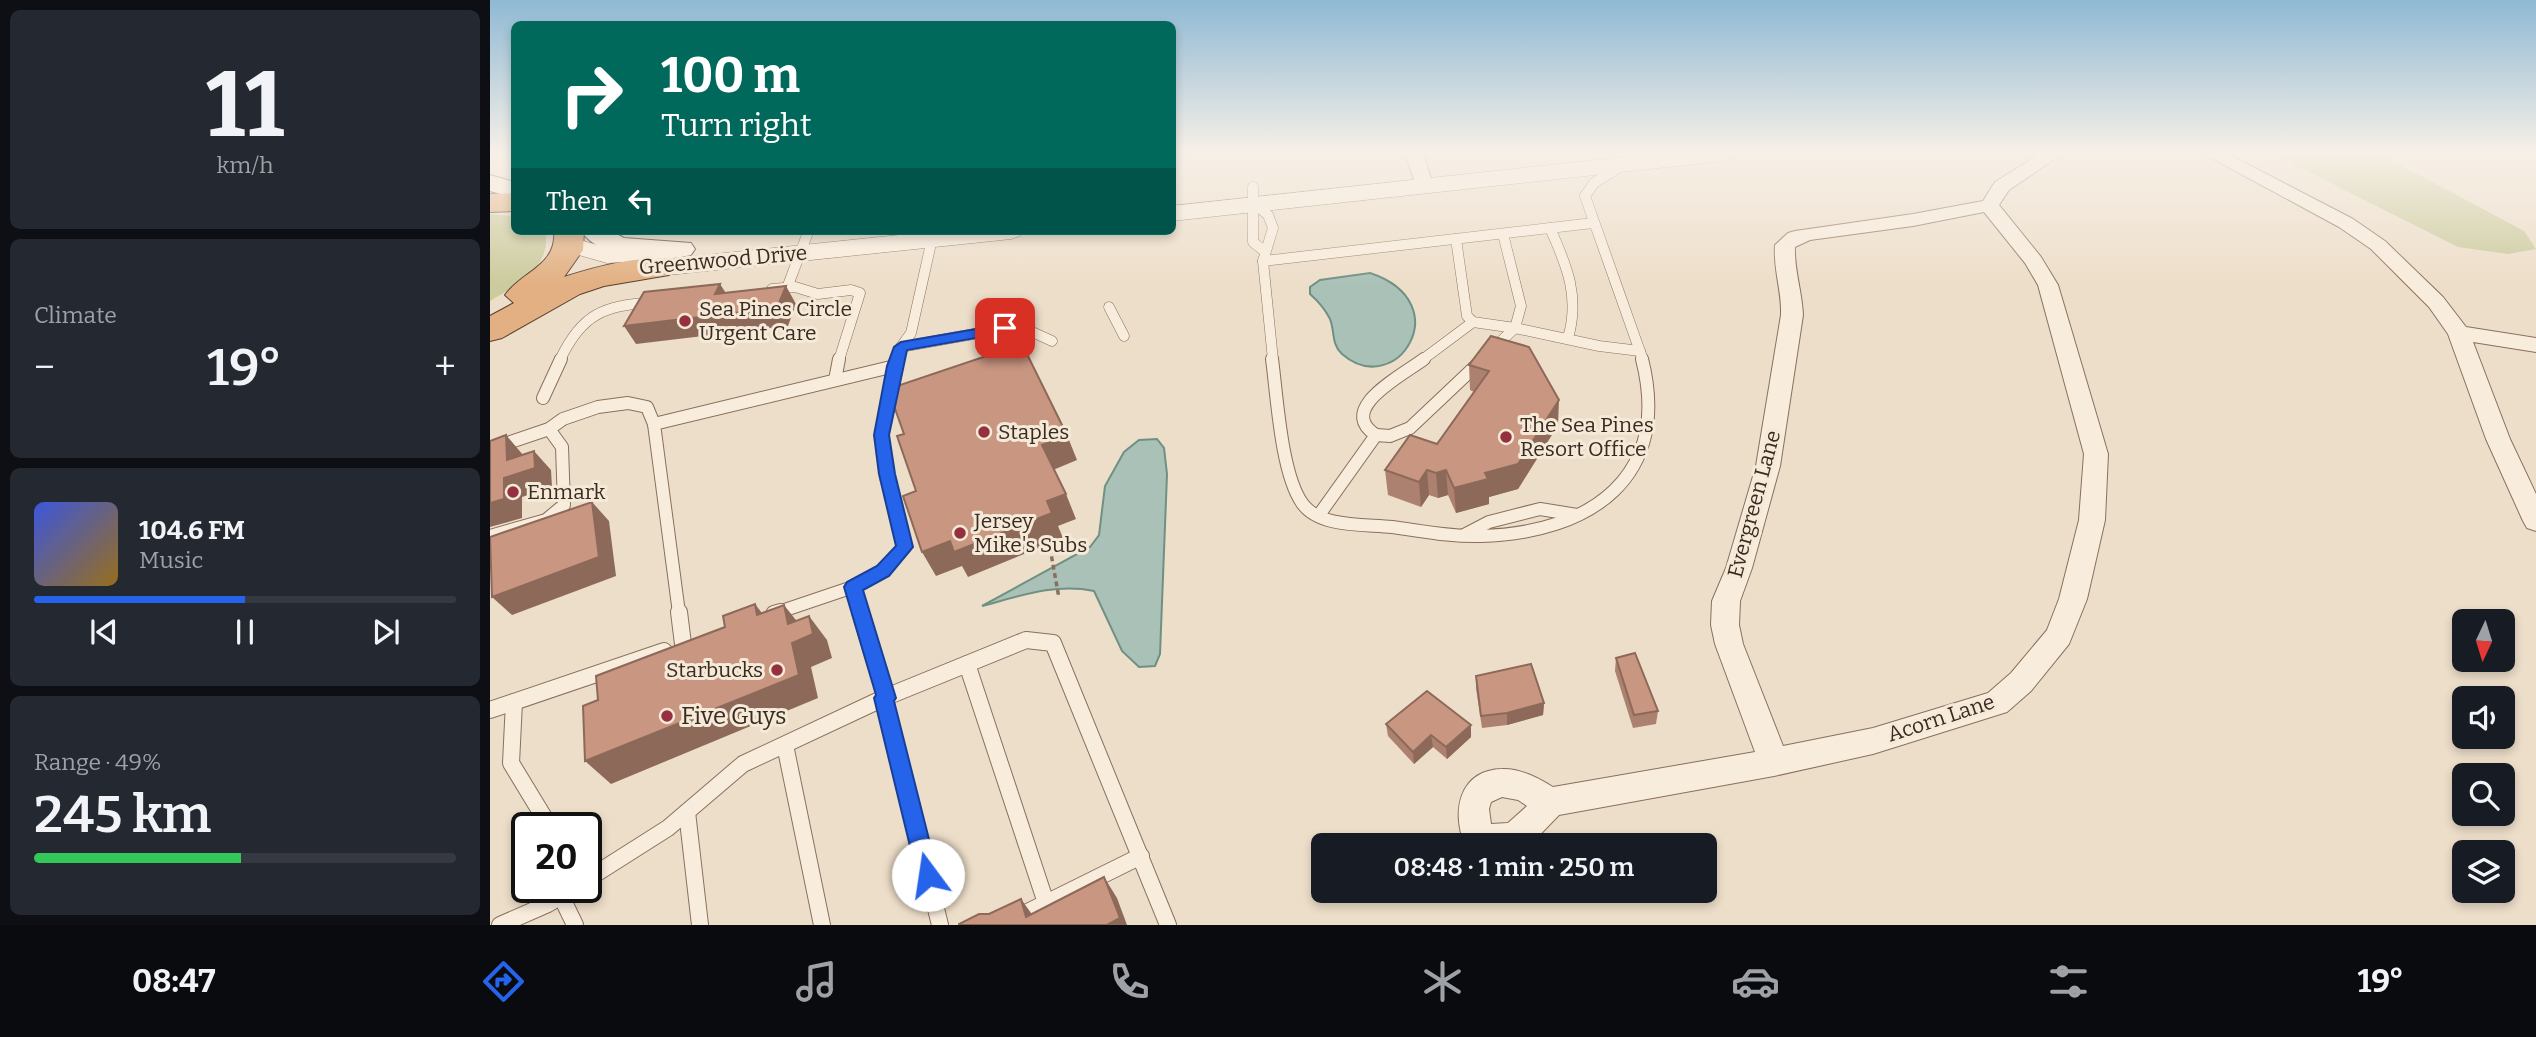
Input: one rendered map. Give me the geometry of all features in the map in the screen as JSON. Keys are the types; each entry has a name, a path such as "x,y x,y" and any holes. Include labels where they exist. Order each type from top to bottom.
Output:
{"highway":[{"path":"490,313 522,295 549,275 578,236"},
{"path":"490,330 568,287 670,259"}],"main road":[{"path":"578,236 600,238 613,245 670,259"}],"street":[{"path":"1176,213 1249,197"},
{"path":"1989,205 1994,197"},
{"path":"2295,197 2346,223 2378,246 2436,302 2459,333 2498,439 2536,521"},
{"name":"Evergreen Lane","path":"1774,762 1729,644 1725,625 1726,601 1739,568 1768,466 1780,400 1792,315 1792,293 1783,251 1788,241 1810,234 1913,220 1989,205"},
{"name":"Acorn Lane","path":"1550,802 1774,762 1873,741 1997,703 2021,682 2059,636 2073,598 2092,520 2096,454 2048,285 2034,261 1989,205"},
{"name":"Greenwood Drive","path":"804,244 834,235"},
{"name":"Greenwood Drive","path":"522,295 594,271 670,259 804,244 972,235"},
{"path":"2459,333 2536,345"}],"lane":[{"path":"1254,197 1250,221 1254,242 1263,255 1285,453 1292,489 1304,505 1319,515 1340,522 1464,535 1489,522 1539,509 1578,515 1605,501 1634,471 1647,438 1650,400 1640,351 1585,197"},
{"path":"1255,197 1271,218 1271,240 1263,255"},
{"path":"1263,255 1456,239 1593,223"},
{"path":"1549,228 1575,294 1575,318 1568,338"},
{"path":"1473,322 1366,402 1360,416 1365,429 1376,435 1390,436 1410,428 1516,328 1521,306 1503,234"},
{"path":"762,618 853,587 883,571 905,547 887,474 881,435 895,366 901,347 911,333 932,239"},
{"path":"1456,239 1467,316 1473,322 1640,351"},
{"path":"787,288 804,244"},
{"path":"761,291 795,287 818,294 851,289 860,293 846,340 838,356 835,380"},
{"path":"542,398 577,329 594,314 617,306 670,300"},
{"path":"1109,307 1124,336"},
{"path":"901,347 1019,326 1052,341"},
{"path":"654,424 895,366"},
{"path":"490,449 549,429 563,419 598,407 628,403 647,407 654,424 690,642 490,710"},
{"path":"490,536 546,520 564,505 562,447 549,429"},
{"path":"1319,515 1376,435"},
{"path":"853,587 885,698 940,925"},
{"path":"602,870 668,828 743,764 885,698 1026,640 1053,643 1168,925"},
{"path":"967,664 1045,903"},
{"path":"514,702 511,763 541,812"},
{"path":"785,745 822,925"},
{"path":"687,813 700,925"},
{"path":"1001,925 1141,856"},
{"path":"500,925 541,903"},
{"path":"569,903 575,925"}],"path":[{"path":"1050,548 1059,598"}],"green space":[{"path":"2359,197 2461,197 2524,231 2536,249 2508,254 2458,247"},
{"path":"490,214 511,216 511,235 545,235 546,243 538,265 530,274 490,301"}],"shaded area":[{"path":"1370,273 1397,287 1411,305 1415,324 1410,342 1398,357 1382,365 1362,365 1342,354 1335,342 1330,319 1310,294 1310,287 1320,280"},
{"path":"1157,439 1164,448 1167,474 1160,654 1155,666 1139,667 1122,651 1094,591 1051,590 982,606 1090,547 1099,535 1105,486 1124,452 1139,440"}],"building":[{"path":"720,284 715,294 786,286 777,308 624,326 644,292"},
{"path":"1491,336 1529,347 1559,400 1518,464 1485,473 1488,479 1454,488 1446,470 1436,473 1427,470 1419,482 1385,470 1410,435 1437,444 1489,371 1469,365"},
{"path":"1022,344 1067,435 1042,445 1066,494 1047,501 1052,513 954,552 950,541 922,552 903,496 916,491 897,436 904,434 888,389"},
{"path":"506,435 507,460 534,451 535,468 504,478 504,499 490,503 490,441"},
{"path":"592,502 599,557 492,597 490,537"},
{"path":"755,604 757,615 784,605 788,624 809,616 813,634 792,643 799,675 585,761 583,706 598,700 596,676 725,627 723,616"},
{"path":"1635,653 1658,711 1634,715 1616,658"},
{"path":"1531,664 1544,703 1507,713 1481,716 1476,676"},
{"path":"1427,691 1471,725 1446,747 1431,735 1413,752 1386,724"},
{"path":"1104,877 1120,918 1107,925 959,925 979,914 989,914 1021,899 1026,917"}],"place":[{"name":"Sea Pines Circle Urgent Care","path":"685,321"},
{"name":"Staples","path":"984,432"},
{"name":"The Sea Pines Resort Office","path":"1506,437"},
{"name":"Enmark","path":"513,492"},
{"name":"Jersey Mike's Subs","path":"960,533"},
{"name":"Starbucks","path":"777,670"},
{"name":"Five Guys","path":"667,716"}],"route":[{"path":"928,875 886,698 853,587 883,571 905,547 887,474 881,435 901,347 1005,328"}]}
